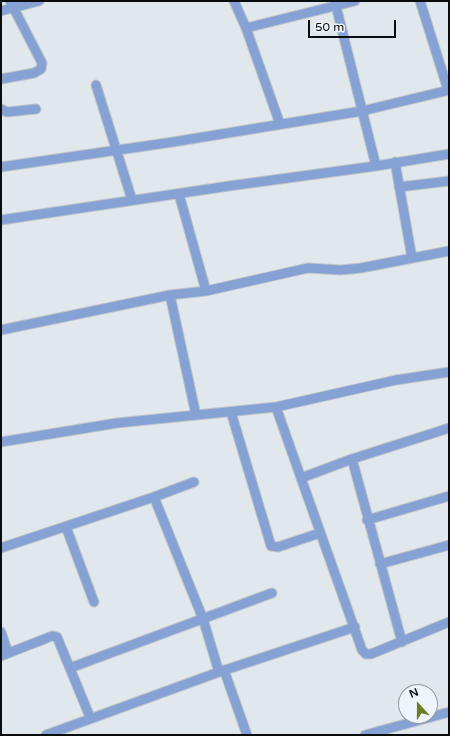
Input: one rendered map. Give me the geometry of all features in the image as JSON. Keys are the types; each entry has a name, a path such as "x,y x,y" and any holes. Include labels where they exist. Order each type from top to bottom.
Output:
{"street":[{"path":"1,11 11,4 39,1"},
{"path":"234,1 246,28 280,124"},
{"path":"246,28 355,1"},
{"path":"1,168 362,111 448,90 420,1"},
{"path":"1,79 34,73 40,69 42,63 11,4"},
{"path":"336,6 376,166"},
{"path":"96,85 132,200"},
{"path":"1,109 7,112 36,109"},
{"path":"1,220 376,166 449,154"},
{"path":"395,162 412,258"},
{"path":"399,186 449,180"},
{"path":"179,194 206,291"},
{"path":"1,330 170,295 206,291 308,268 341,270 361,268 449,251"},
{"path":"170,295 196,415"},
{"path":"1,442 117,423 276,407 396,380 449,372"},
{"path":"276,407 362,650 366,654 371,654 449,622"},
{"path":"231,412 270,546 278,547 320,533"},
{"path":"301,478 352,459 449,428"},
{"path":"352,459 402,642"},
{"path":"1,548 154,497 194,482"},
{"path":"368,520 449,496"},
{"path":"154,497 203,619 247,735"},
{"path":"66,527 94,602"},
{"path":"380,564 449,545"},
{"path":"70,668 272,594"},
{"path":"46,735 90,717 355,627"},
{"path":"1,632 5,654 52,636 57,637 90,717"},
{"path":"365,735 449,712"}]}
